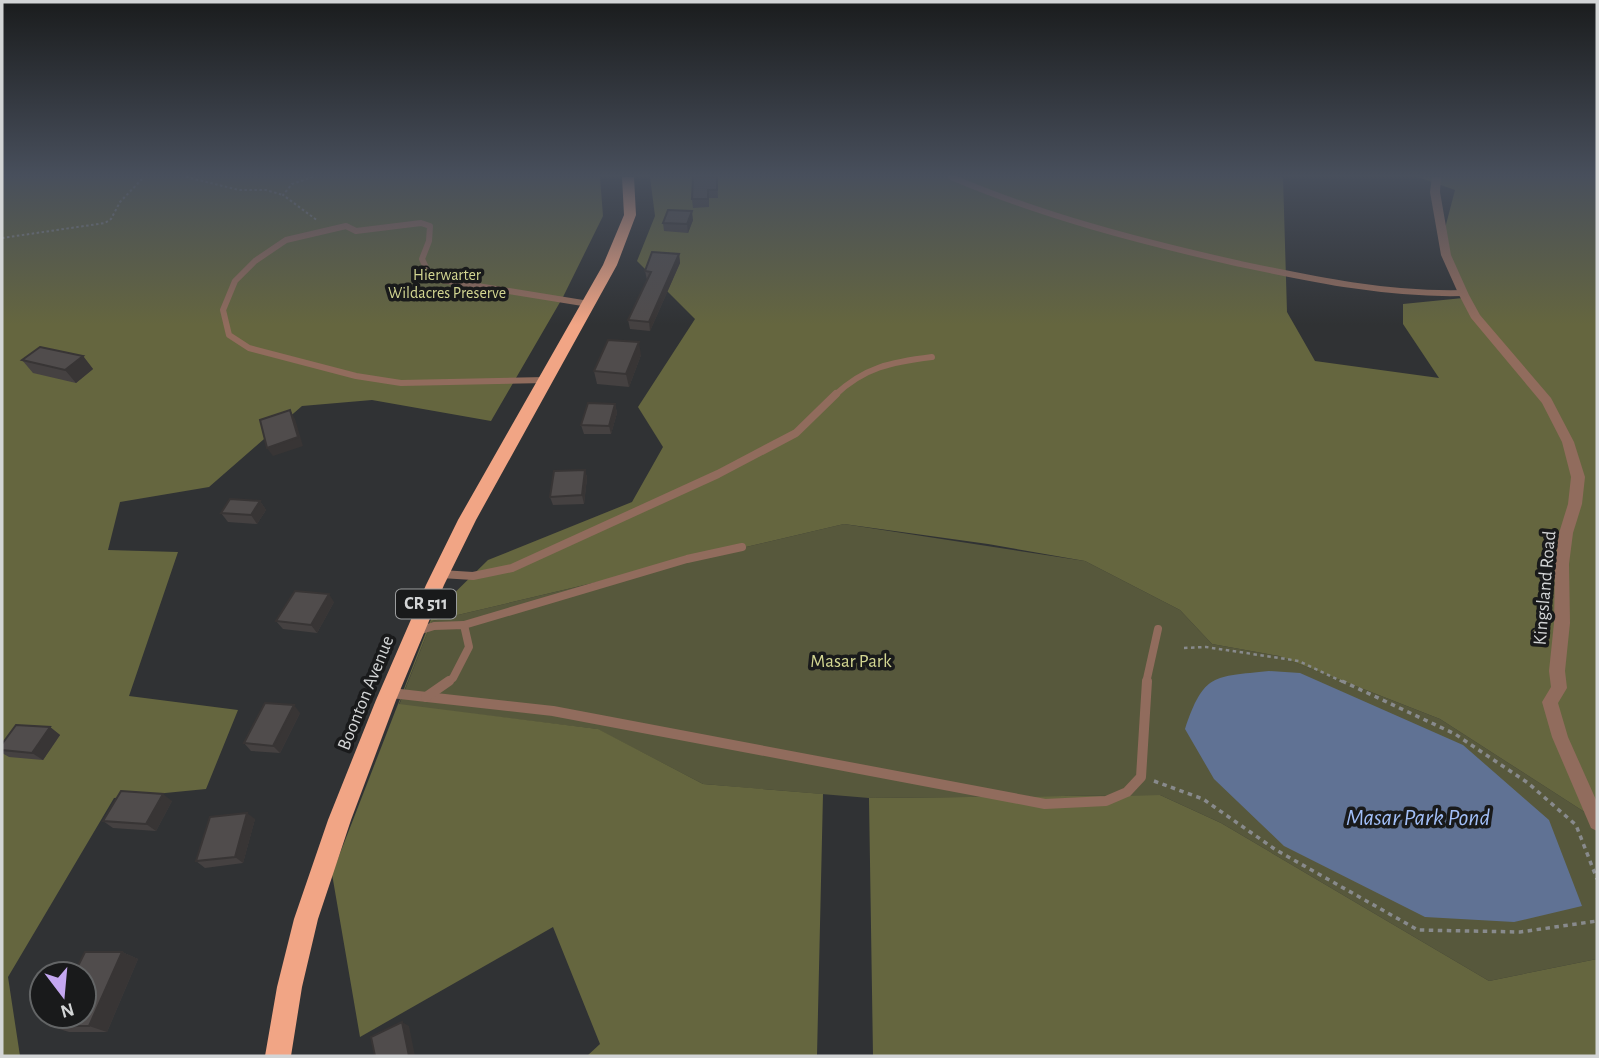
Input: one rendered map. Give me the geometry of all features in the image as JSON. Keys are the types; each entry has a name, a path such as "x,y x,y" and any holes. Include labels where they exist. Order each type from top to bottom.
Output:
{"main road":[{"name":"Boonton Avenue","path":"278,1056 283,1012 298,943 317,879 413,633 428,619 441,574 589,304 626,226"}],"street":[{"name":"Kingsland Road","path":"1440,226 1446,255 1475,316 1547,401 1568,442 1578,477 1576,504 1566,533 1562,564 1562,622 1557,671 1559,688 1550,702 1560,737 1597,822"}],"lane":[{"path":"344,226 286,240 256,261 235,281 223,310 229,335 249,348 356,376 401,383 546,380"},
{"path":"347,226 356,231 401,226"},
{"path":"430,226 429,241 422,259 428,272 441,280 589,304"},
{"path":"1087,226 1160,246 1338,284 1422,296 1463,293"},
{"path":"441,574 473,576 512,568 718,474 796,433 851,380 890,362 932,357"},
{"path":"428,619 464,625 687,559 741,547"},
{"path":"426,697 453,678 469,647 464,625"},
{"path":"388,693 552,711 1045,804 1106,801 1127,792 1140,777 1144,693 1158,629"}],"path":[{"path":"2,238 82,226"},
{"path":"318,226 318,231"},
{"path":"1184,648 1206,646 1299,661 1455,734 1528,783 1576,825 1597,879"},
{"path":"1140,777 1203,799 1276,849 1418,930 1520,933 1597,921"}],"green space":[{"name":"Hierwarter Wildacres Preserve","path":"2,226 598,226 563,297 491,421 372,400 302,406 209,487 120,502 108,550 178,552 129,696 238,710 206,789 114,798 8,977 20,1056 2,1056"},
{"path":"651,226 1284,226 1287,312 1315,361 1439,378 1403,324 1403,304 1463,298 1443,236 1446,226 1597,226 1597,820 1440,719 1279,656 1212,644 1180,610 1085,561 844,524 432,621 399,704 598,729 703,784 823,794 817,1056 587,1056 600,1044 553,927 360,1037 332,874 433,614 488,560 632,502 663,447 638,407 695,319 637,261"},
{"name":"Masar Park","path":"844,524 1085,561 1180,610 1212,644 1279,656 1440,719 1597,820 1597,959 1489,981 1221,823 1160,795 869,798 703,784 597,729 399,705 432,621"},
{"path":"1160,795 1221,823 1489,981 1597,959 1597,1056 873,1056 869,798"}],"water":[{"name":"Masar Park Pond","path":"1269,671 1300,673 1463,745 1549,820 1582,906 1514,922 1425,917 1284,846 1214,779 1185,729 1198,697 1213,681 1223,677"}],"building":[{"path":"652,252 679,254 649,322 628,320 651,272 645,271"},
{"path":"608,340 639,342 626,374 594,371"},
{"path":"40,347 83,356 65,370 22,360"},
{"path":"588,403 615,404 609,426 581,425"},
{"path":"290,410 298,437 267,448 260,420"},
{"path":"585,470 582,495 550,497 554,471"},
{"path":"230,499 260,501 251,515 221,513"},
{"path":"295,591 329,594 311,625 276,621"},
{"path":"265,703 294,705 273,746 244,743"},
{"path":"16,725 50,727 32,753 2,750 2,744"},
{"path":"121,791 163,794 146,824 103,821"},
{"path":"247,813 235,857 196,861 210,817"},
{"path":"85,952 122,952 98,1006 98,960 81,960"},
{"path":"402,1022 409,1056 375,1056 371,1037"}]}
